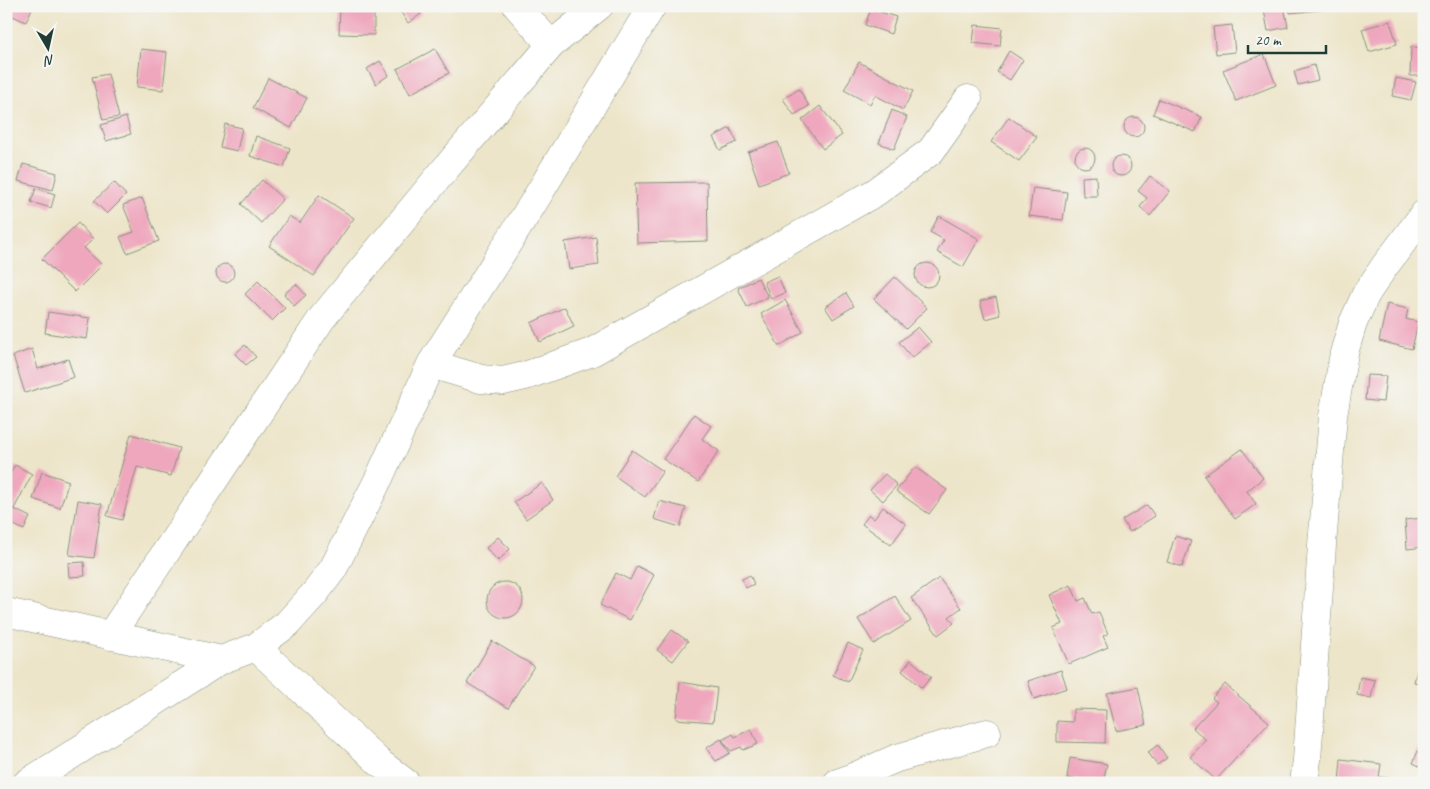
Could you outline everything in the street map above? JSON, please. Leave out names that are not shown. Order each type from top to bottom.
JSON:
[{"type":"street","points":[[517,6],[551,45]]},
{"type":"street","points":[[110,636],[322,318],[551,45],[599,6]]},
{"type":"street","points":[[27,783],[222,660],[256,647],[287,624],[315,593],[333,569],[379,478],[431,364],[532,205],[652,6]]},
{"type":"street","points":[[431,364],[481,379],[503,381],[525,376],[592,352],[876,192],[931,150],[968,99]]},
{"type":"street","points":[[1304,783],[1308,760],[1321,555],[1333,416],[1344,353],[1353,323],[1366,294],[1424,214]]},
{"type":"street","points":[[6,612],[222,660]]},
{"type":"street","points":[[256,647],[380,764],[406,783]]},
{"type":"street","points":[[837,783],[898,758],[987,733]]},
{"type":"building","points":[[6,6],[33,6],[26,22],[6,13]]},
{"type":"building","points":[[340,6],[374,6],[374,35],[339,34]]},
{"type":"building","points":[[401,6],[416,6],[421,14],[408,23],[398,8]]},
{"type":"building","points":[[1284,6],[1288,27],[1268,31],[1264,10]]},
{"type":"building","points":[[1289,6],[1340,6],[1340,8],[1290,13]]},
{"type":"building","points":[[871,9],[896,17],[891,34],[865,25]]},
{"type":"building","points":[[1390,21],[1397,44],[1369,52],[1362,29]]},
{"type":"building","points":[[975,25],[1002,28],[1000,46],[973,43]]},
{"type":"building","points":[[1232,25],[1235,52],[1216,54],[1213,27]]},
{"type":"building","points":[[1411,47],[1424,48],[1424,76],[1410,76]]},
{"type":"building","points":[[141,49],[167,52],[163,90],[137,87]]},
{"type":"building","points":[[435,49],[449,73],[410,94],[397,69]]},
{"type":"building","points":[[1009,51],[1023,60],[1010,80],[997,72]]},
{"type":"building","points":[[1264,54],[1276,85],[1236,101],[1223,70]]},
{"type":"building","points":[[380,61],[389,75],[376,84],[367,69]]},
{"type":"building","points":[[859,62],[913,91],[903,110],[875,95],[870,104],[844,90]]},
{"type":"building","points":[[1314,65],[1318,80],[1298,85],[1294,71]]},
{"type":"building","points":[[108,74],[119,117],[103,120],[92,77]]},
{"type":"building","points":[[268,78],[307,98],[291,128],[253,108]]},
{"type":"building","points":[[1396,78],[1416,82],[1411,100],[1392,96]]},
{"type":"building","points":[[799,89],[809,106],[794,115],[783,99]]},
{"type":"building","points":[[1159,99],[1202,117],[1195,132],[1153,114]]},
{"type":"building","points":[[820,106],[842,135],[823,149],[802,120]]},
{"type":"building","points":[[892,110],[907,117],[894,149],[879,143]]},
{"type":"building","points":[[126,117],[131,134],[106,141],[101,125]]},
{"type":"building","points":[[1009,117],[1037,137],[1019,161],[991,142]]},
{"type":"building","points":[[1134,117],[1141,120],[1144,127],[1141,134],[1134,137],[1127,134],[1124,127],[1127,120]]},
{"type":"building","points":[[225,124],[242,128],[237,151],[220,147]]},
{"type":"building","points":[[730,128],[737,142],[720,150],[713,137]]},
{"type":"building","points":[[256,136],[290,148],[284,167],[250,156]]},
{"type":"building","points":[[778,142],[789,173],[759,184],[748,152]]},
{"type":"building","points":[[1085,148],[1092,151],[1095,158],[1092,165],[1085,168],[1078,165],[1075,158],[1078,151]]},
{"type":"building","points":[[1121,156],[1128,159],[1131,166],[1128,173],[1121,176],[1114,173],[1111,166],[1114,159]]},
{"type":"building","points":[[23,164],[57,173],[53,190],[18,181]]},
{"type":"building","points":[[1096,176],[1097,196],[1083,196],[1082,177]]},
{"type":"building","points":[[1150,176],[1170,191],[1150,216],[1140,207],[1147,198],[1138,191]]},
{"type":"building","points":[[262,180],[283,199],[261,223],[241,204]]},
{"type":"building","points":[[114,182],[126,195],[107,214],[94,201]]},
{"type":"building","points":[[707,182],[708,241],[637,243],[635,183]]},
{"type":"building","points":[[36,188],[55,194],[51,208],[31,202]]},
{"type":"building","points":[[1033,188],[1067,192],[1063,220],[1029,216]]},
{"type":"building","points":[[319,195],[354,218],[314,276],[269,246],[289,216],[300,223]]},
{"type":"building","points":[[142,198],[159,241],[127,253],[120,237],[134,232],[123,205]]},
{"type":"building","points":[[939,216],[979,239],[963,267],[937,252],[944,240],[930,232]]},
{"type":"building","points":[[78,223],[93,239],[84,248],[102,265],[75,292],[42,259]]},
{"type":"building","points":[[596,237],[599,265],[569,269],[565,242]]},
{"type":"building","points":[[927,263],[932,264],[938,270],[938,280],[932,286],[927,287],[922,286],[916,280],[915,275],[916,270],[922,264]]},
{"type":"building","points":[[225,264],[231,267],[234,273],[231,279],[225,282],[219,279],[216,273],[219,267]]},
{"type":"building","points":[[778,276],[785,293],[771,299],[764,282]]},
{"type":"building","points":[[895,277],[927,308],[906,329],[874,299]]},
{"type":"building","points":[[758,278],[768,297],[747,307],[738,288]]},
{"type":"building","points":[[258,281],[285,308],[272,321],[245,294]]},
{"type":"building","points":[[296,284],[306,295],[294,306],[284,294]]},
{"type":"building","points":[[846,293],[854,306],[833,319],[825,307]]},
{"type":"building","points":[[996,297],[1000,315],[985,319],[980,301]]},
{"type":"building","points":[[785,300],[803,332],[779,346],[761,314]]},
{"type":"building","points":[[1387,304],[1408,309],[1406,319],[1418,322],[1412,349],[1379,341]]},
{"type":"building","points":[[565,307],[574,326],[540,342],[531,323]]},
{"type":"building","points":[[48,312],[90,318],[87,339],[45,333]]},
{"type":"building","points":[[918,327],[931,342],[912,358],[899,342]]},
{"type":"building","points":[[245,345],[256,357],[246,365],[235,354]]},
{"type":"building","points":[[32,349],[38,369],[68,359],[74,377],[25,393],[13,356]]},
{"type":"building","points":[[1367,375],[1386,376],[1383,402],[1365,400]]},
{"type":"building","points":[[694,414],[711,426],[702,439],[719,451],[698,482],[663,459]]},
{"type":"building","points":[[131,434],[179,448],[171,476],[137,467],[122,520],[107,516]]},
{"type":"building","points":[[1242,449],[1263,478],[1247,491],[1256,504],[1235,519],[1204,476]]},
{"type":"building","points":[[632,450],[663,471],[645,497],[615,476]]},
{"type":"building","points":[[15,465],[32,474],[14,509],[30,517],[24,530],[6,521],[6,481]]},
{"type":"building","points":[[915,467],[947,490],[929,514],[896,491]]},
{"type":"building","points":[[42,472],[69,481],[60,508],[33,499]]},
{"type":"building","points":[[885,474],[897,485],[883,501],[870,490]]},
{"type":"building","points":[[542,483],[553,500],[526,519],[514,502]]},
{"type":"building","points":[[78,500],[102,504],[94,558],[69,555]]},
{"type":"building","points":[[659,501],[686,508],[680,527],[654,519]]},
{"type":"building","points":[[1147,505],[1155,516],[1130,532],[1122,520]]},
{"type":"building","points":[[883,507],[906,524],[891,545],[862,524],[869,515],[874,519]]},
{"type":"building","points":[[1422,518],[1424,547],[1407,549],[1405,520]]},
{"type":"building","points":[[1175,536],[1191,541],[1182,567],[1167,562]]},
{"type":"building","points":[[498,537],[510,549],[498,561],[486,548]]},
{"type":"building","points":[[84,562],[85,576],[69,577],[68,563]]},
{"type":"building","points":[[637,566],[654,575],[630,620],[600,605],[616,573],[630,580]]},
{"type":"building","points":[[750,575],[754,584],[746,588],[742,579]]},
{"type":"building","points":[[939,578],[961,608],[949,617],[954,623],[938,635],[911,598]]},
{"type":"building","points":[[505,582],[512,583],[518,587],[522,593],[522,607],[518,613],[512,617],[505,618],[498,617],[492,613],[488,607],[487,600],[488,593],[492,587],[498,583]]},
{"type":"building","points":[[1071,585],[1078,601],[1085,598],[1092,614],[1099,612],[1108,634],[1103,636],[1108,647],[1069,664],[1053,628],[1062,624],[1049,595]]},
{"type":"building","points":[[895,596],[911,621],[874,644],[858,619]]},
{"type":"building","points":[[672,630],[688,641],[673,661],[657,650]]},
{"type":"building","points":[[492,641],[534,666],[508,708],[467,683]]},
{"type":"building","points":[[848,643],[863,650],[848,682],[833,675]]},
{"type":"building","points":[[911,660],[931,677],[922,688],[902,671]]},
{"type":"building","points":[[1418,666],[1424,668],[1424,684],[1414,682]]},
{"type":"building","points":[[1061,670],[1067,688],[1034,699],[1028,681]]},
{"type":"building","points":[[1360,677],[1375,680],[1371,698],[1357,695]]},
{"type":"building","points":[[680,682],[717,688],[713,722],[676,719]]},
{"type":"building","points":[[1225,684],[1269,722],[1216,780],[1190,757],[1206,740],[1193,728],[1217,702],[1212,698]]},
{"type":"building","points":[[1138,687],[1146,725],[1116,731],[1107,693]]},
{"type":"building","points":[[1073,709],[1106,710],[1105,743],[1057,742],[1057,721],[1073,722]]},
{"type":"building","points":[[751,729],[758,744],[743,750],[741,747],[731,751],[722,740],[733,734],[735,737]]},
{"type":"building","points":[[1424,736],[1424,768],[1413,763]]},
{"type":"building","points":[[721,739],[730,753],[716,761],[706,748]]},
{"type":"building","points":[[1158,745],[1167,758],[1157,765],[1148,752]]},
{"type":"building","points":[[1070,758],[1107,764],[1103,783],[1082,783],[1082,780],[1067,778]]},
{"type":"building","points":[[1341,759],[1381,764],[1379,777],[1391,778],[1390,783],[1339,783]]}]
